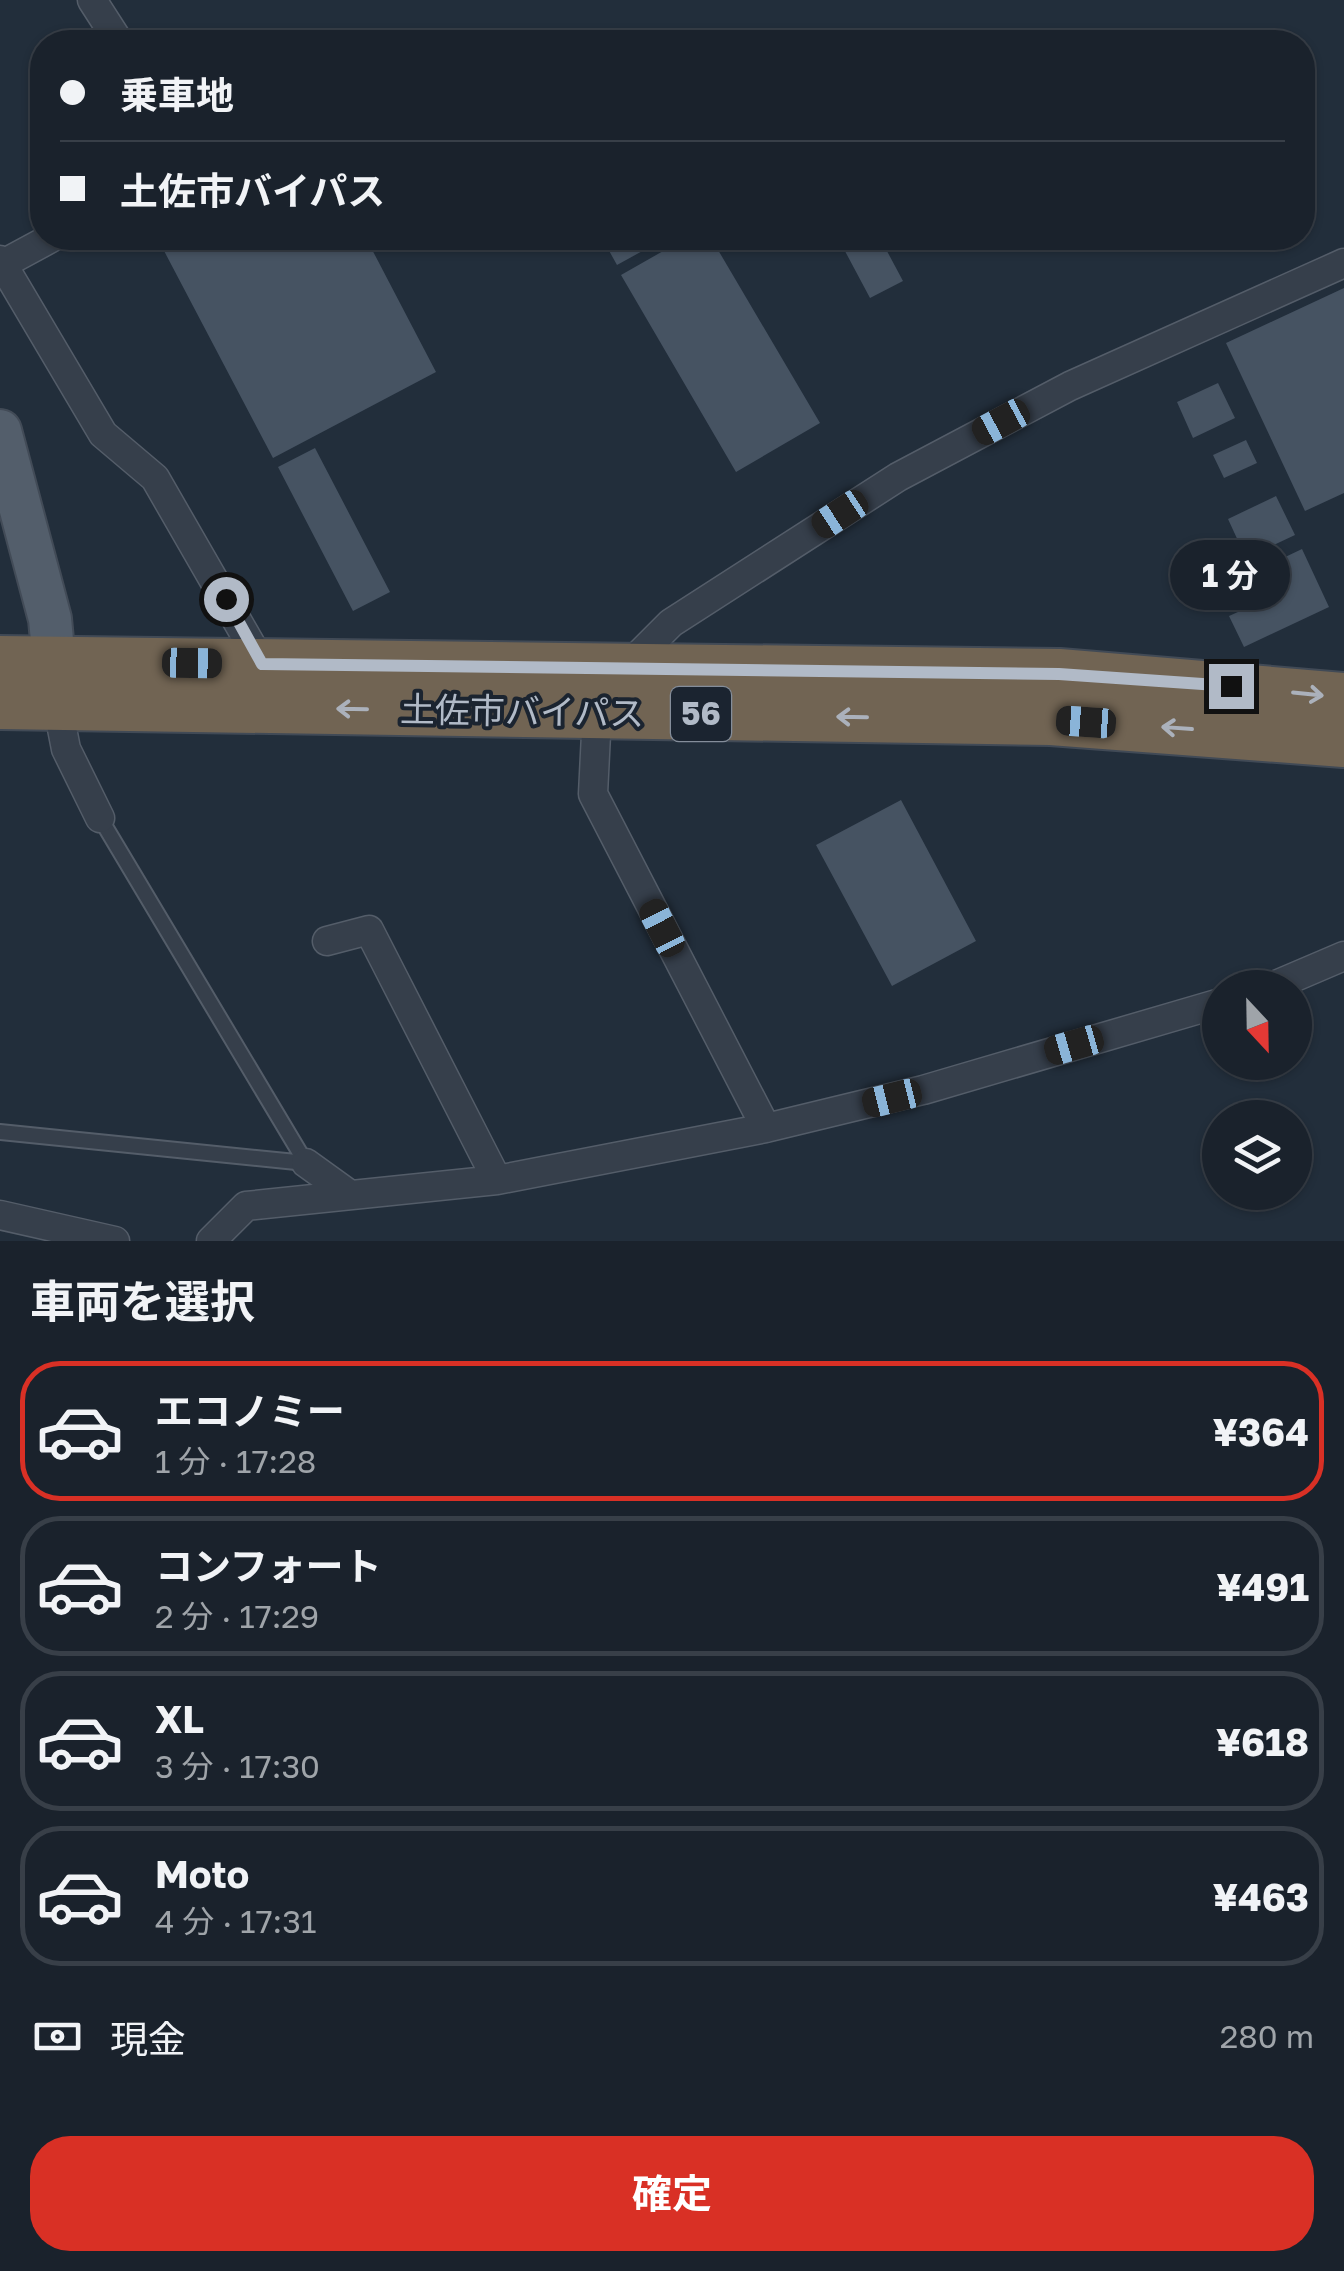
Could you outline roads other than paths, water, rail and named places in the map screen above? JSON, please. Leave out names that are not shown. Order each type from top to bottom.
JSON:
[{"type":"highway","name":"土佐市バイパス","points":[[0,661],[57,682],[597,714],[1051,720],[1344,742]]},
{"type":"highway","name":"土佐市バイパス","points":[[0,704],[57,682],[262,664],[1059,674],[1344,698]]},
{"type":"main road","points":[[0,431],[50,619],[57,682]]},
{"type":"street","points":[[92,0],[111,30]]},
{"type":"street","points":[[30,248],[2,261],[104,434],[156,478],[262,664]]},
{"type":"street","points":[[766,1128],[593,794],[597,714],[624,670],[672,622],[898,477],[1070,386],[1344,264]]},
{"type":"street","points":[[57,682],[66,749],[100,818]]},
{"type":"street","points":[[327,941],[369,930],[496,1180]]},
{"type":"street","points":[[1311,970],[1344,956]]},
{"type":"street","points":[[211,1241],[246,1206],[496,1180],[766,1128],[924,1090],[1202,1008]]},
{"type":"street","points":[[306,1163],[349,1194]]},
{"type":"street","points":[[0,1215],[113,1240]]},
{"type":"lane","points":[[100,818],[306,1163]]},
{"type":"lane","points":[[0,1132],[306,1163]]}]
